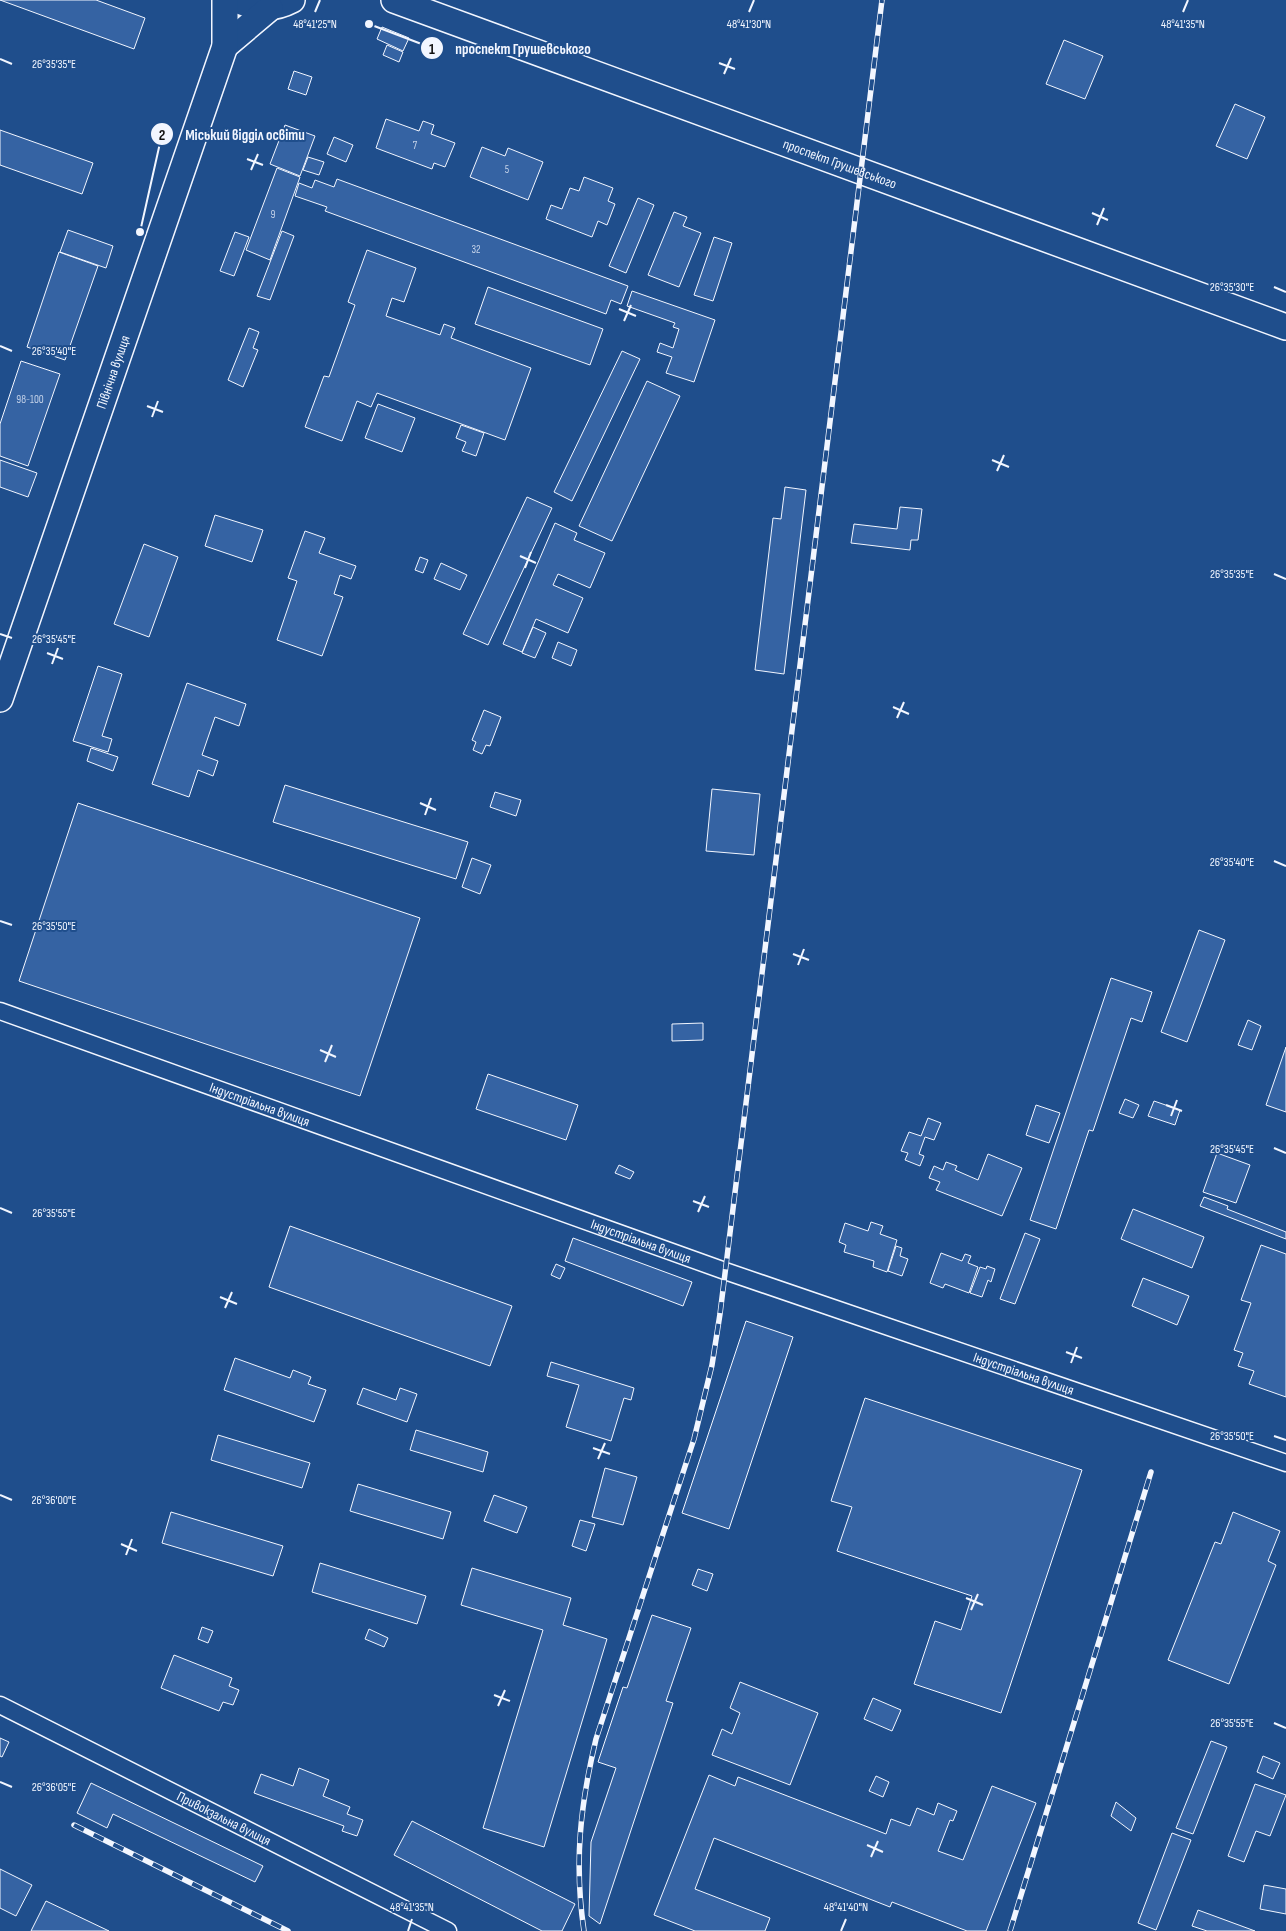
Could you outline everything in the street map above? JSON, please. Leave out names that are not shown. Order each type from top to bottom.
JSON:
[{"type":"main road","name":"Північна вулиця","points":[[0,699],[225,46],[225,0]]},
{"type":"main road","points":[[237,0],[253,7],[281,4]]},
{"type":"main road","name":"проспект Грушевського","points":[[394,0],[1286,327]]},
{"type":"main road","points":[[225,46],[281,4]]},
{"type":"street","name":"Індустріальна вулиця","points":[[0,1011],[734,1274],[1286,1463]]},
{"type":"street","name":"Привокзальна вулиця","points":[[0,1706],[448,1931]]},
{"type":"building","points":[[0,0],[96,0],[145,18],[134,49]]},
{"type":"building","points":[[382,27],[409,38],[403,51],[377,39]]},
{"type":"building","points":[[1064,40],[1103,56],[1085,99],[1046,84]]},
{"type":"building","points":[[387,45],[403,52],[399,62],[383,55]]},
{"type":"building","points":[[294,71],[312,77],[306,95],[288,89]]},
{"type":"building","points":[[1235,104],[1265,117],[1247,159],[1216,146]]},
{"type":"building","points":[[386,119],[419,131],[423,121],[434,125],[431,134],[455,143],[445,167],[434,163],[432,169],[376,148]]},
{"type":"building","points":[[285,125],[315,136],[300,176],[270,164]]},
{"type":"building","points":[[0,130],[93,163],[82,194],[0,165]]},
{"type":"building","points":[[334,137],[353,145],[346,162],[327,154]]},
{"type":"building","points":[[482,147],[505,156],[508,148],[543,162],[528,200],[470,177]]},
{"type":"building","points":[[308,157],[324,162],[319,175],[303,170]]},
{"type":"building","points":[[277,168],[300,177],[270,260],[246,250]]},
{"type":"building","points":[[584,177],[613,188],[608,201],[615,204],[607,225],[598,221],[592,237],[546,219],[551,205],[562,209],[570,188],[579,191]]},
{"type":"building","points":[[337,179],[628,286],[621,304],[611,300],[606,314],[325,211],[327,207],[295,196],[299,183],[312,188],[315,180],[334,187]]},
{"type":"building","points":[[638,198],[654,205],[626,273],[609,266]]},
{"type":"building","points":[[674,212],[687,217],[683,226],[701,233],[679,287],[648,275]]},
{"type":"building","points":[[68,230],[113,246],[106,268],[60,252]]},
{"type":"building","points":[[282,231],[294,236],[270,300],[257,296]]},
{"type":"building","points":[[235,232],[249,237],[234,276],[220,271]]},
{"type":"building","points":[[714,237],[732,243],[713,301],[694,295]]},
{"type":"building","points":[[367,250],[416,268],[404,302],[392,298],[386,316],[440,335],[444,324],[455,328],[451,338],[531,368],[505,440],[377,393],[371,407],[357,401],[342,441],[305,427],[324,376],[329,377],[355,305],[348,302]]},
{"type":"building","points":[[59,252],[98,266],[65,360],[27,347]]},
{"type":"building","points":[[488,287],[603,329],[590,365],[475,324]]},
{"type":"building","points":[[632,291],[715,320],[694,382],[666,373],[672,357],[657,352],[660,343],[673,348],[679,329],[673,327],[675,323],[627,306]]},
{"type":"building","points":[[249,328],[259,332],[253,348],[258,350],[243,387],[228,380]]},
{"type":"building","points":[[622,351],[640,359],[572,501],[554,492]]},
{"type":"building","points":[[21,361],[60,374],[28,466],[0,456],[0,424]]},
{"type":"building","points":[[647,381],[680,396],[612,541],[579,526]]},
{"type":"building","points":[[378,404],[415,418],[402,452],[365,438]]},
{"type":"building","points":[[461,425],[484,433],[476,456],[462,451],[466,442],[456,438]]},
{"type":"building","points":[[0,460],[37,473],[28,497],[0,487]]},
{"type":"building","points":[[785,487],[806,490],[784,674],[755,670],[773,518],[781,519]]},
{"type":"building","points":[[527,497],[552,508],[488,645],[463,634]]},
{"type":"building","points":[[900,507],[922,509],[918,540],[911,540],[910,550],[851,543],[854,524],[897,529]]},
{"type":"building","points":[[215,515],[263,530],[252,562],[205,546]]},
{"type":"building","points":[[555,523],[577,533],[574,540],[605,553],[590,588],[558,574],[553,585],[583,598],[568,633],[536,619],[522,652],[503,644]]},
{"type":"building","points":[[305,531],[325,538],[319,553],[356,566],[351,579],[340,575],[334,594],[343,597],[322,656],[277,640],[297,581],[288,578]]},
{"type":"building","points":[[144,544],[178,557],[149,637],[114,624]]},
{"type":"building","points":[[420,557],[428,560],[423,573],[415,570]]},
{"type":"building","points":[[441,563],[467,575],[460,590],[434,579]]},
{"type":"building","points":[[533,627],[546,633],[535,658],[522,653]]},
{"type":"building","points":[[558,642],[577,650],[571,666],[552,658]]},
{"type":"building","points":[[98,666],[122,674],[102,736],[112,739],[108,752],[73,741]]},
{"type":"building","points":[[187,683],[246,704],[239,726],[215,717],[202,755],[218,761],[213,776],[198,770],[189,797],[152,784]]},
{"type":"building","points":[[484,710],[501,717],[490,746],[486,745],[482,754],[473,750],[476,742],[472,740]]},
{"type":"building","points":[[91,748],[118,757],[113,771],[87,761]]},
{"type":"building","points":[[285,785],[468,842],[456,879],[273,822]]},
{"type":"building","points":[[712,789],[760,794],[754,855],[706,851]]},
{"type":"building","points":[[495,792],[521,800],[516,816],[490,807]]},
{"type":"building","points":[[78,803],[420,918],[360,1096],[19,981]]},
{"type":"building","points":[[472,858],[491,865],[480,894],[462,887]]},
{"type":"building","points":[[1199,930],[1225,940],[1187,1042],[1161,1032]]},
{"type":"building","points":[[1111,978],[1152,992],[1142,1022],[1131,1018],[1093,1131],[1089,1130],[1056,1229],[1030,1220]]},
{"type":"building","points":[[1248,1020],[1261,1026],[1252,1050],[1238,1045]]},
{"type":"building","points":[[703,1023],[703,1040],[672,1041],[672,1024]]},
{"type":"building","points":[[1286,1047],[1286,1112],[1266,1105]]},
{"type":"building","points":[[488,1074],[578,1105],[566,1140],[476,1109]]},
{"type":"building","points":[[1125,1099],[1139,1105],[1133,1118],[1119,1113]]},
{"type":"building","points":[[1154,1101],[1180,1110],[1175,1125],[1148,1116]]},
{"type":"building","points":[[1036,1105],[1060,1113],[1049,1143],[1026,1135]]},
{"type":"building","points":[[928,1118],[941,1123],[934,1140],[925,1137],[919,1154],[924,1156],[920,1166],[905,1160],[908,1153],[901,1151],[909,1132],[921,1136]]},
{"type":"building","points":[[1217,1153],[1250,1165],[1236,1203],[1203,1192]]},
{"type":"building","points":[[988,1154],[1022,1168],[1002,1216],[936,1190],[940,1182],[929,1178],[934,1166],[943,1170],[946,1162],[957,1166],[955,1170],[978,1180]]},
{"type":"building","points":[[619,1165],[634,1172],[630,1179],[615,1173]]},
{"type":"building","points":[[1204,1197],[1228,1206],[1227,1209],[1286,1232],[1286,1239],[1200,1206]]},
{"type":"building","points":[[1133,1209],[1204,1237],[1192,1268],[1121,1239]]},
{"type":"building","points":[[871,1222],[883,1226],[880,1234],[897,1240],[887,1272],[873,1267],[874,1261],[844,1252],[846,1245],[839,1242],[845,1223],[868,1231]]},
{"type":"building","points":[[290,1226],[512,1306],[490,1366],[269,1287]]},
{"type":"building","points":[[1025,1233],[1040,1239],[1015,1304],[1000,1299]]},
{"type":"building","points":[[573,1238],[692,1282],[683,1306],[565,1261]]},
{"type":"building","points":[[1261,1245],[1286,1254],[1286,1397],[1249,1384],[1254,1371],[1238,1366],[1243,1353],[1234,1350],[1251,1303],[1241,1300]]},
{"type":"building","points":[[896,1246],[902,1248],[900,1256],[908,1259],[902,1276],[888,1271]]},
{"type":"building","points":[[941,1253],[962,1261],[965,1254],[971,1256],[968,1263],[978,1267],[969,1293],[945,1284],[943,1288],[930,1283]]},
{"type":"building","points":[[556,1264],[565,1268],[560,1279],[551,1275]]},
{"type":"building","points":[[987,1266],[995,1269],[991,1282],[988,1280],[982,1297],[970,1293],[980,1267],[986,1269]]},
{"type":"building","points":[[1143,1278],[1189,1296],[1177,1325],[1132,1306]]},
{"type":"building","points":[[746,1321],[793,1337],[729,1529],[682,1513]]},
{"type":"building","points":[[235,1358],[290,1378],[293,1370],[311,1377],[308,1384],[326,1390],[314,1422],[224,1390]]},
{"type":"building","points":[[551,1362],[634,1388],[631,1400],[624,1398],[611,1441],[566,1427],[579,1385],[547,1376]]},
{"type":"building","points":[[363,1388],[396,1400],[400,1388],[417,1394],[407,1422],[357,1404]]},
{"type":"building","points":[[865,1398],[1082,1470],[1001,1713],[914,1684],[935,1621],[961,1630],[972,1596],[837,1551],[852,1507],[831,1501]]},
{"type":"building","points":[[416,1430],[488,1452],[483,1472],[410,1450]]},
{"type":"building","points":[[218,1435],[310,1463],[302,1488],[211,1460]]},
{"type":"building","points":[[605,1468],[637,1477],[623,1525],[592,1517]]},
{"type":"building","points":[[358,1484],[451,1512],[443,1539],[350,1511]]},
{"type":"building","points":[[494,1495],[527,1507],[517,1533],[484,1521]]},
{"type":"building","points":[[171,1512],[283,1546],[273,1576],[162,1543]]},
{"type":"building","points":[[1233,1512],[1280,1531],[1268,1561],[1276,1565],[1229,1684],[1168,1660],[1215,1542],[1221,1544]]},
{"type":"building","points":[[580,1520],[595,1524],[586,1551],[572,1546]]},
{"type":"building","points":[[320,1563],[426,1596],[417,1624],[312,1592]]},
{"type":"building","points":[[472,1568],[571,1598],[563,1625],[607,1639],[544,1847],[483,1828],[543,1630],[461,1605]]},
{"type":"building","points":[[698,1569],[713,1574],[707,1591],[692,1585]]},
{"type":"building","points":[[652,1615],[691,1628],[666,1701],[673,1703],[600,1924],[589,1916],[591,1842],[616,1768],[598,1762],[623,1687],[627,1688]]},
{"type":"building","points":[[202,1627],[213,1631],[208,1643],[198,1639]]},
{"type":"building","points":[[369,1629],[388,1638],[384,1647],[365,1639]]},
{"type":"building","points":[[174,1655],[232,1678],[229,1686],[239,1690],[233,1705],[223,1702],[219,1711],[161,1688]]},
{"type":"building","points":[[740,1682],[818,1713],[790,1785],[712,1755],[722,1729],[732,1734],[740,1713],[730,1708]]},
{"type":"building","points":[[873,1698],[901,1710],[892,1731],[864,1719]]},
{"type":"building","points":[[0,1738],[9,1742],[2,1757],[0,1756]]},
{"type":"building","points":[[1211,1741],[1227,1747],[1193,1834],[1176,1828]]},
{"type":"building","points":[[1263,1756],[1280,1763],[1273,1779],[1257,1772]]},
{"type":"building","points":[[299,1768],[329,1780],[323,1796],[350,1807],[347,1814],[363,1820],[357,1836],[342,1831],[344,1826],[254,1793],[261,1774],[293,1786]]},
{"type":"building","points":[[709,1775],[735,1786],[738,1777],[886,1834],[891,1819],[910,1826],[917,1808],[934,1815],[938,1803],[957,1811],[953,1821],[950,1820],[938,1851],[963,1860],[992,1786],[1036,1803],[986,1931],[967,1931],[892,1902],[890,1907],[714,1838],[695,1889],[770,1918],[765,1931],[695,1931],[654,1915]]},
{"type":"building","points":[[876,1776],[889,1782],[883,1797],[869,1791]]},
{"type":"building","points":[[91,1783],[263,1866],[255,1882],[113,1814],[107,1828],[77,1813]]},
{"type":"building","points":[[1255,1784],[1286,1795],[1270,1836],[1256,1831],[1244,1862],[1228,1856]]},
{"type":"building","points":[[1116,1802],[1136,1818],[1131,1831],[1111,1816]]},
{"type":"building","points":[[412,1821],[575,1904],[562,1931],[542,1931],[394,1855]]},
{"type":"building","points":[[1172,1833],[1191,1840],[1156,1930],[1138,1923]]},
{"type":"building","points":[[0,1869],[32,1885],[16,1916],[0,1908]]},
{"type":"building","points":[[1264,1885],[1286,1889],[1286,1914],[1260,1909]]},
{"type":"building","points":[[46,1901],[109,1931],[31,1931]]},
{"type":"building","points":[[1198,1910],[1255,1931],[1207,1931],[1192,1926]]},
{"type":"railway","points":[[584,1931],[579,1882],[579,1858],[580,1835],[590,1764],[596,1739],[694,1439],[712,1365],[720,1314],[882,0]]},
{"type":"railway","points":[[1010,1931],[1151,1472]]},
{"type":"railway","points":[[74,1825],[288,1931]]},
{"type":"place","name":"проспект Грушевського","points":[[369,24]]},
{"type":"place","name":"Міський відділ освіти","points":[[140,232]]}]
